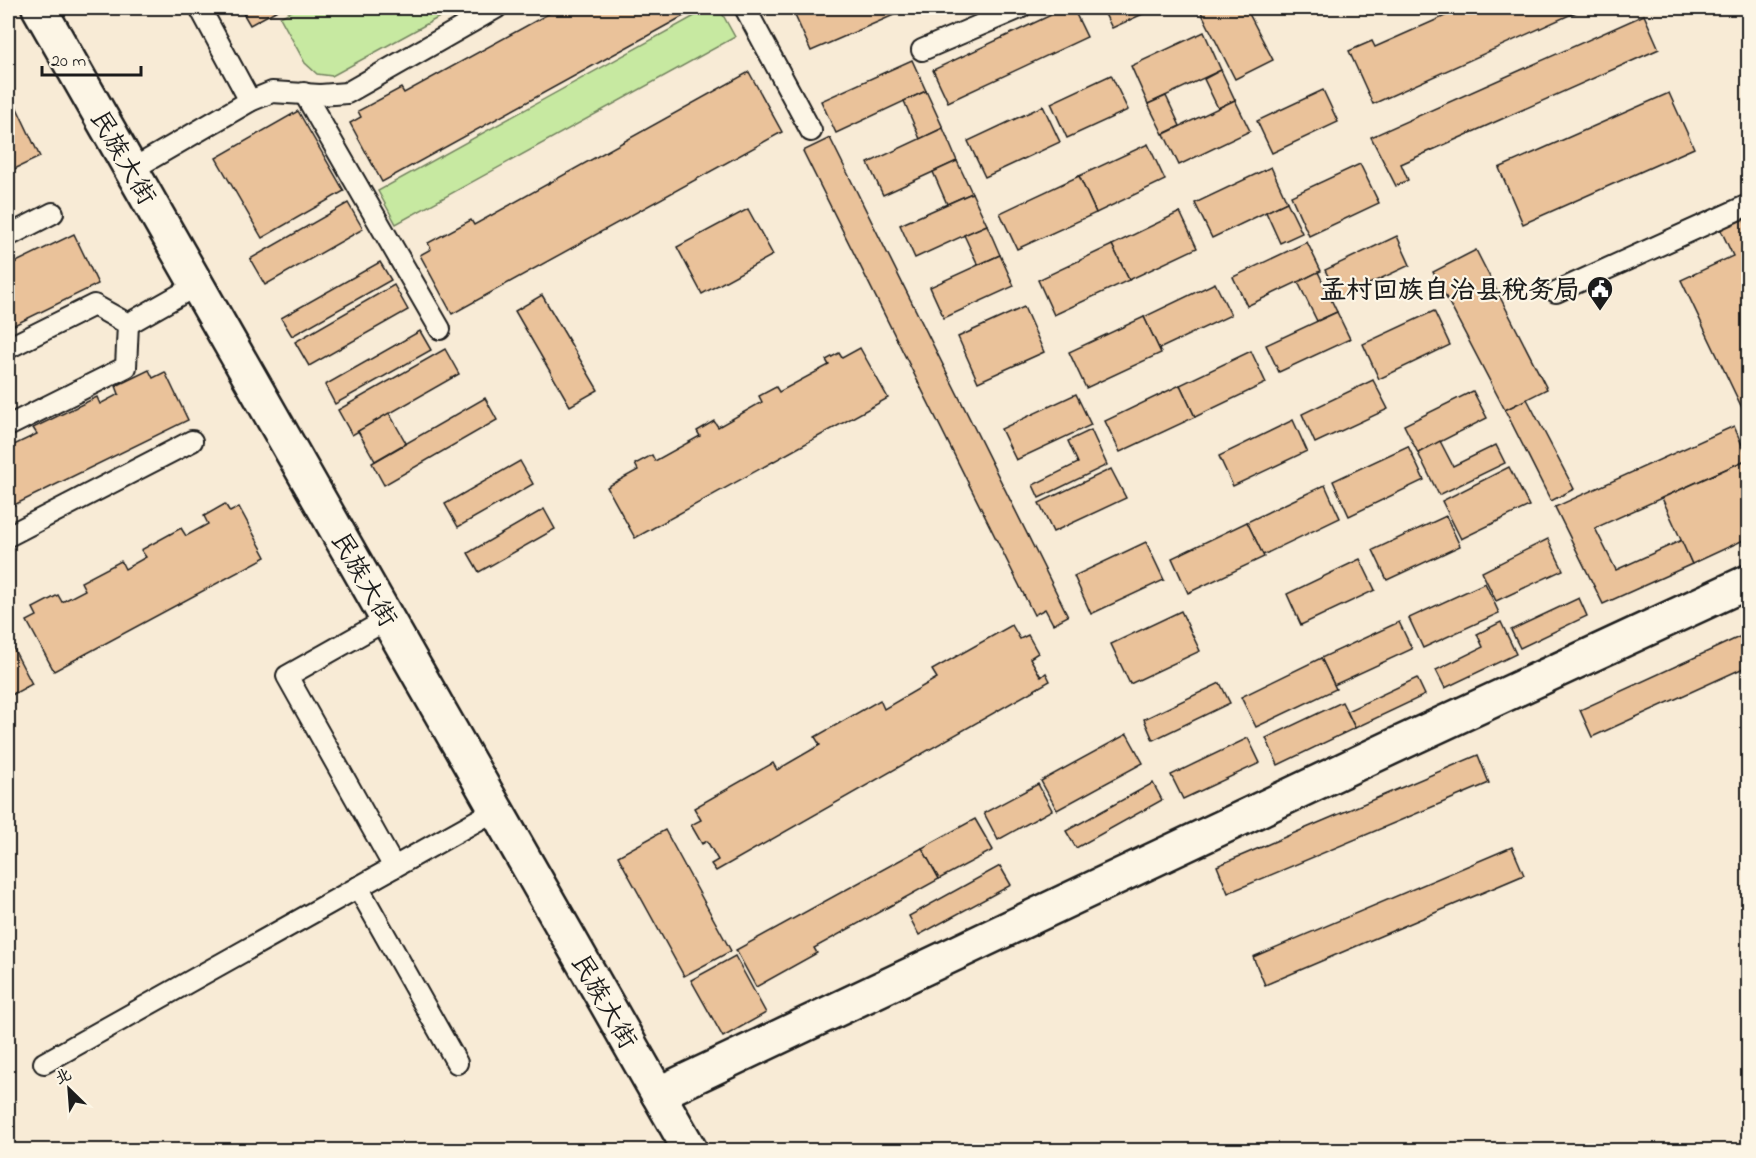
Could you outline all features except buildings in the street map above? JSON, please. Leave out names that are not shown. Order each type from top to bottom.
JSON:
[{"type":"main road","name":"民族大街","points":[[39,8],[690,1150]]},
{"type":"main road","points":[[658,1095],[1392,747],[1749,582]]},
{"type":"lane","points":[[200,8],[250,101]]},
{"type":"lane","points":[[131,170],[250,101],[272,92],[347,93],[496,8]]},
{"type":"lane","points":[[745,8],[811,131]]},
{"type":"lane","points":[[922,50],[1020,8]]},
{"type":"lane","points":[[304,93],[440,329]]},
{"type":"lane","points":[[1556,292],[1749,205]]},
{"type":"lane","points":[[8,236],[53,213]]},
{"type":"lane","points":[[128,324],[197,285]]},
{"type":"lane","points":[[8,348],[94,304],[128,324]]},
{"type":"lane","points":[[8,426],[126,367],[128,324]]},
{"type":"lane","points":[[8,536],[192,441]]},
{"type":"lane","points":[[388,620],[287,676],[394,867]]},
{"type":"lane","points":[[44,1063],[496,810]]},
{"type":"lane","points":[[358,887],[457,1063]]},
{"type":"green space","points":[[298,8],[456,8],[332,76],[317,74],[305,63],[280,17]]},
{"type":"green space","points":[[709,8],[719,8],[735,37],[396,224],[378,191]]},
{"type":"place","name":"孟村回族自治县税务局","points":[[1600,312]]}]
